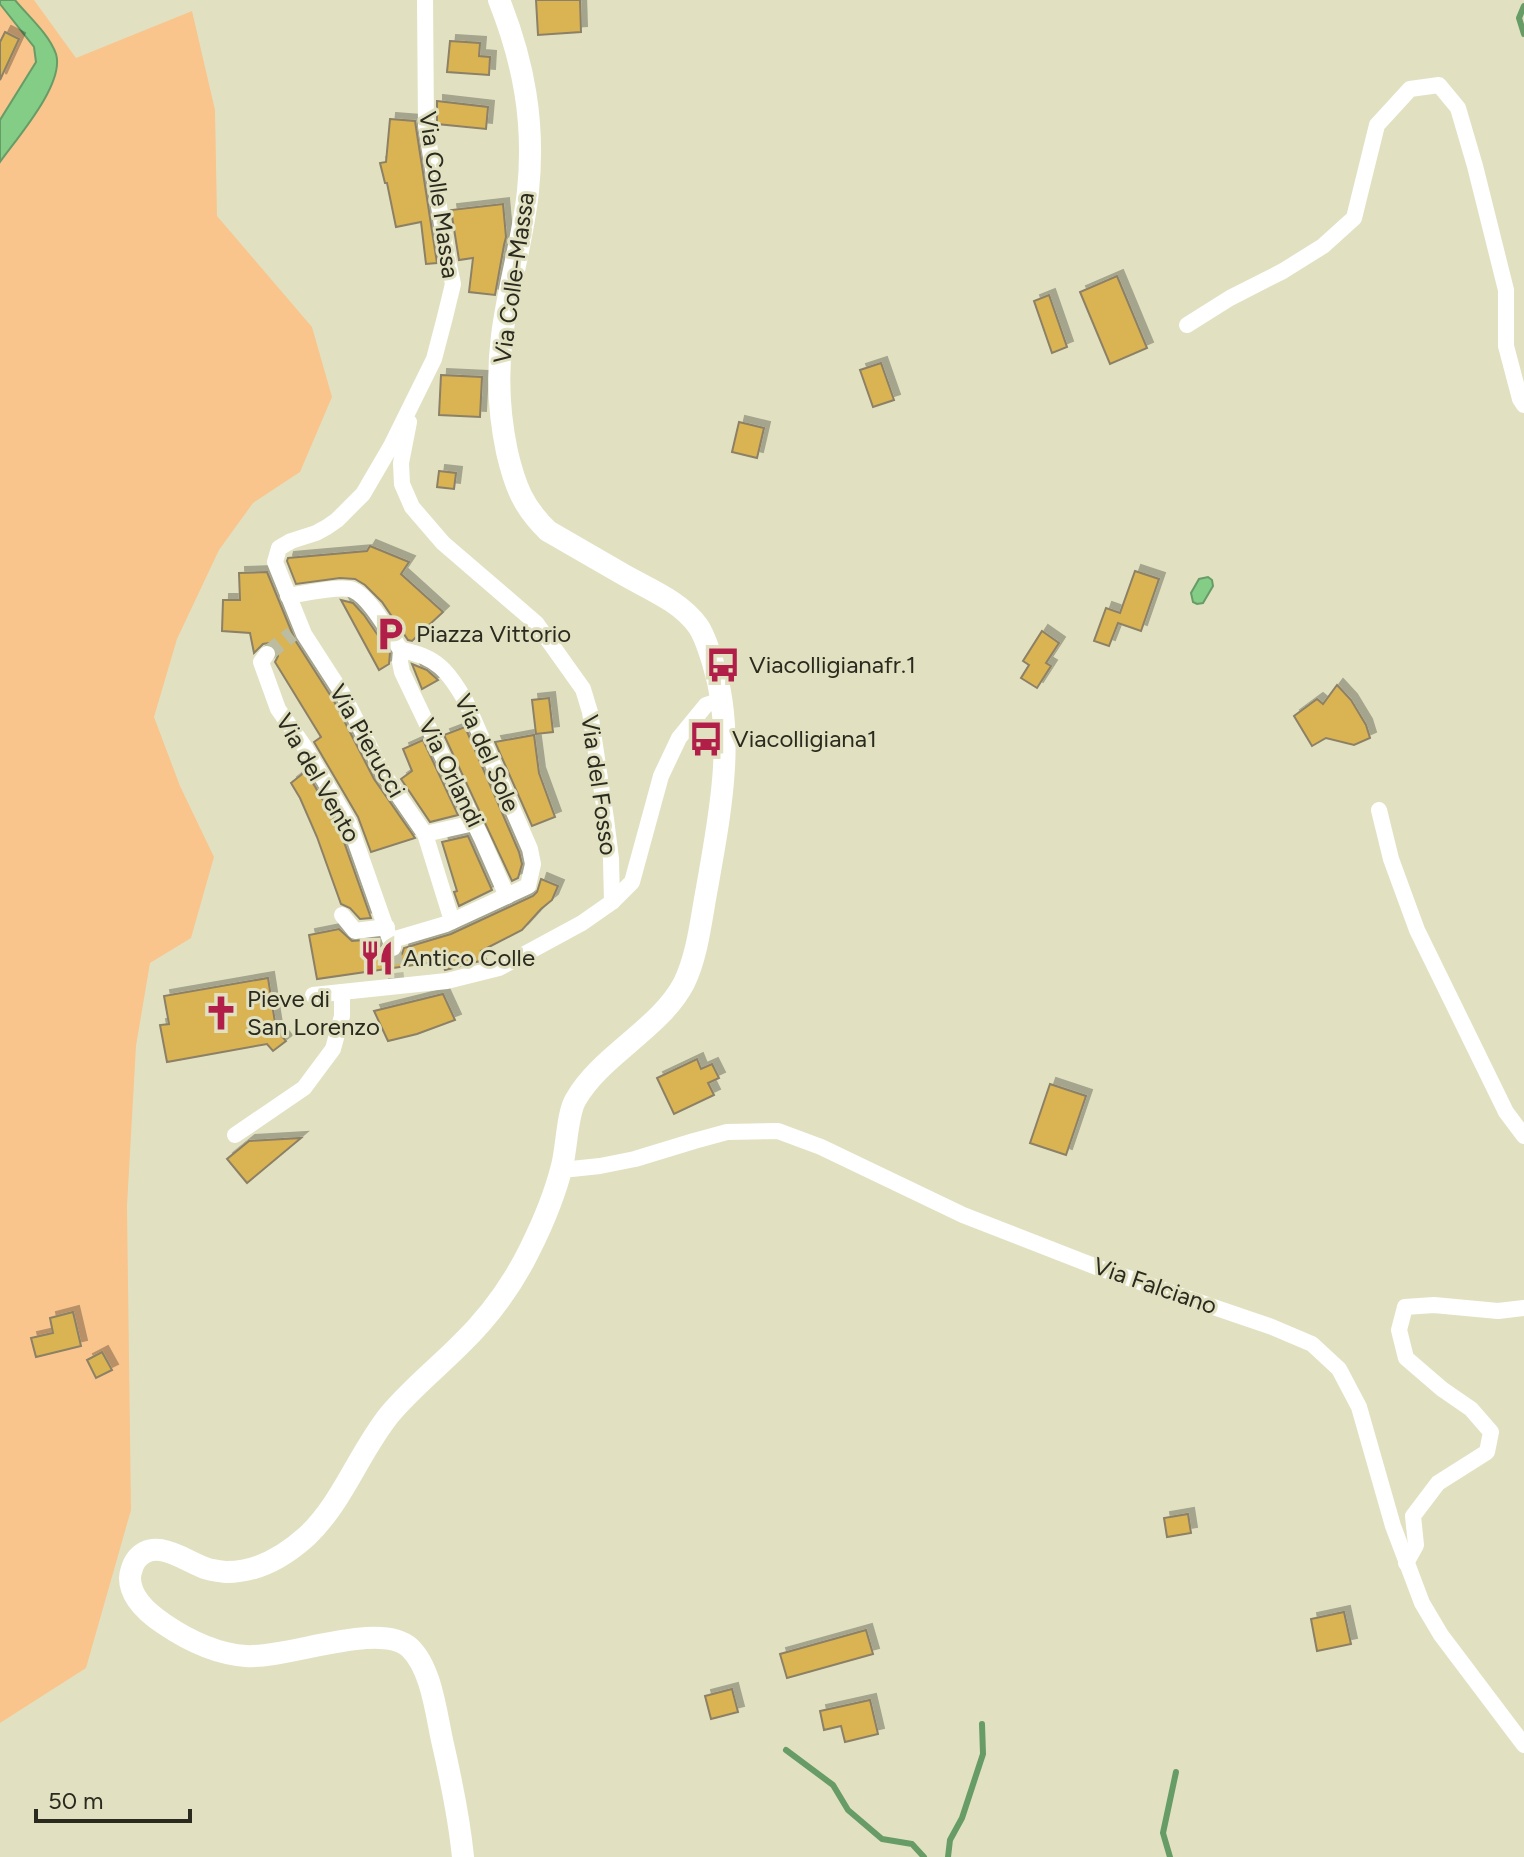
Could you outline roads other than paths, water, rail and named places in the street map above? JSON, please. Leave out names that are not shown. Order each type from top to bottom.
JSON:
[{"type":"street","name":"Via Colle Massa","points":[[275,562],[279,548],[327,527],[363,494],[375,477],[434,359],[453,284],[426,126],[425,0]]},
{"type":"street","name":"Via Colle-Massa","points":[[463,1857],[452,1786],[429,1684],[422,1665],[409,1647],[399,1641],[366,1637],[258,1656],[242,1656],[205,1647],[158,1620],[141,1604],[130,1582],[130,1574],[137,1558],[147,1551],[161,1550],[209,1570],[227,1572],[252,1569],[279,1557],[308,1535],[334,1504],[390,1415],[463,1342],[515,1277],[531,1248],[562,1170],[571,1110],[577,1097],[594,1076],[670,1003],[682,986],[693,960],[711,863],[726,753],[721,700],[707,644],[701,629],[687,613],[668,599],[548,531],[529,511],[517,489],[506,443],[499,382],[502,338],[528,190],[530,119],[512,34],[499,0]]},
{"type":"street","points":[[1187,325],[1323,246],[1354,218],[1377,125],[1410,89],[1439,85],[1458,108],[1475,166],[1506,290],[1506,346],[1524,405]]},
{"type":"street","name":"Via del Fosso","points":[[412,406],[401,463],[402,484],[412,507],[443,543],[536,623],[583,689],[590,712],[606,819],[612,902]]},
{"type":"street","name":"Via Pierucci","points":[[275,562],[297,632],[344,696],[383,773],[425,834],[452,921]]},
{"type":"street","points":[[288,596],[328,589],[351,589],[368,602],[401,650]]},
{"type":"street","name":"Via Orlandi","points":[[401,650],[402,672],[507,896]]},
{"type":"street","name":"Via del Sole","points":[[401,650],[436,662],[449,674],[466,702],[530,849],[533,864],[528,886],[507,896]]},
{"type":"street","name":"Via del Vento","points":[[267,654],[261,662],[278,709],[304,746],[349,823],[390,939]]},
{"type":"street","points":[[313,995],[447,981],[499,968],[582,923],[612,902],[632,882],[661,776],[679,738],[706,705],[721,700]]},
{"type":"street","points":[[1379,810],[1391,859],[1417,930],[1506,1112],[1524,1136]]},
{"type":"street","points":[[425,834],[474,823]]},
{"type":"street","points":[[342,915],[355,931],[390,939],[452,921],[507,896]]},
{"type":"street","points":[[235,1135],[304,1088],[333,1049],[342,1016],[342,992]]},
{"type":"street","name":"Via Falciano","points":[[562,1170],[635,1159],[727,1132],[778,1131],[821,1147],[963,1215],[1099,1268],[1259,1322],[1312,1344],[1339,1369],[1359,1407],[1393,1526],[1422,1603],[1441,1635],[1524,1745]]},
{"type":"street","points":[[1406,1563],[1416,1545],[1413,1516],[1438,1483],[1487,1452],[1491,1432],[1471,1409],[1406,1358],[1399,1330],[1405,1307],[1434,1305],[1498,1311],[1524,1308]]},
{"type":"waterway","points":[[1524,6],[1519,18],[1524,34]]},
{"type":"waterway","points":[[948,1857],[950,1840],[962,1818],[983,1754],[982,1724]]},
{"type":"waterway","points":[[786,1750],[833,1785],[848,1810],[882,1839],[912,1844],[924,1857]]},
{"type":"waterway","points":[[1170,1857],[1163,1833],[1176,1772]]},
{"type":"tunnel","points":[[267,654],[292,634]]},
{"type":"tunnel","points":[[393,949],[397,987]]},
{"type":"place","name":"Piazza Vittorio","points":[[390,634]]},
{"type":"place","name":"Viacolligianafr.1","points":[[723,665]]},
{"type":"place","name":"Viacolligiana1","points":[[706,739]]},
{"type":"place","name":"Antico Colle","points":[[377,958]]},
{"type":"place","name":"Pieve di San Lorenzo","points":[[221,1013]]}]
